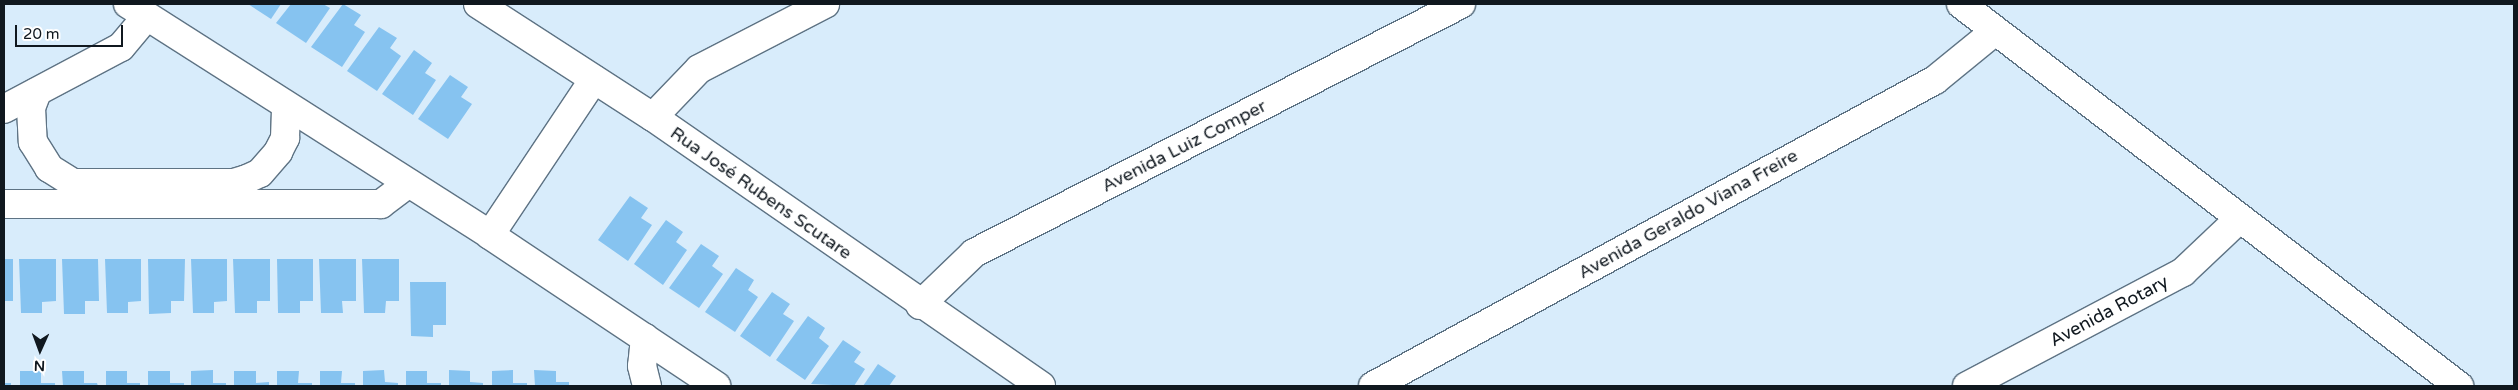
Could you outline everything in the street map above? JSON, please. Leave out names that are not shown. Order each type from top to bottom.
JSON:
[{"type":"street","name":"Rua José Rubens Scutare","points":[[478,4],[652,117],[920,305],[1041,386]]},
{"type":"street","points":[[652,117],[699,69],[825,4]]},
{"type":"street","name":"Avenida Luiz Comper","points":[[920,305],[974,253],[1461,4]]},
{"type":"street","points":[[1961,4],[2458,386]]},
{"type":"street","points":[[4,109],[121,47],[137,10],[286,108],[490,235],[716,386]]},
{"type":"street","name":"Avenida Geraldo Viana Freire","points":[[1373,386],[1935,80],[1995,31]]},
{"type":"street","points":[[490,235],[594,79]]},
{"type":"street","points":[[37,92],[31,108],[33,142],[49,168],[73,183],[234,183],[247,179],[260,173],[278,152],[286,130],[286,108]]},
{"type":"street","points":[[4,204],[381,204],[408,184]]},
{"type":"street","name":"Avenida Rotary","points":[[1967,386],[2183,272],[2238,218]]},
{"type":"street","points":[[645,338],[642,366],[647,386]]},
{"type":"building","points":[[248,4],[281,4],[271,19]]},
{"type":"building","points":[[291,4],[323,4],[330,8],[306,43],[276,23]]},
{"type":"building","points":[[343,4],[361,15],[354,25],[365,32],[342,67],[311,47]]},
{"type":"building","points":[[379,27],[397,38],[390,48],[401,56],[377,91],[347,71]]},
{"type":"building","points":[[414,50],[432,63],[425,73],[436,80],[413,115],[382,94]]},
{"type":"building","points":[[450,75],[468,87],[461,97],[472,104],[448,139],[418,119]]},
{"type":"building","points":[[630,196],[648,208],[641,218],[652,225],[628,261],[598,240]]},
{"type":"building","points":[[666,220],[683,232],[676,242],[687,250],[663,285],[634,264]]},
{"type":"building","points":[[701,244],[719,256],[712,266],[723,274],[699,308],[669,288]]},
{"type":"building","points":[[4,259],[13,259],[13,301],[4,301]]},
{"type":"building","points":[[19,259],[56,259],[56,301],[42,302],[42,313],[21,313]]},
{"type":"building","points":[[62,259],[98,259],[99,301],[85,301],[85,314],[64,314]]},
{"type":"building","points":[[105,259],[141,259],[141,301],[128,302],[128,313],[107,313]]},
{"type":"building","points":[[148,259],[185,259],[184,301],[171,301],[171,313],[149,314]]},
{"type":"building","points":[[191,259],[227,259],[227,301],[214,302],[214,313],[193,313]]},
{"type":"building","points":[[233,259],[270,259],[270,301],[257,301],[257,313],[235,313]]},
{"type":"building","points":[[277,259],[313,259],[313,301],[300,301],[300,313],[278,313]]},
{"type":"building","points":[[319,259],[356,259],[356,301],[342,301],[343,313],[321,313]]},
{"type":"building","points":[[362,259],[399,259],[399,301],[386,301],[385,313],[364,313]]},
{"type":"building","points":[[736,268],[754,280],[748,290],[758,297],[735,332],[705,312]]},
{"type":"building","points":[[410,282],[446,282],[446,325],[433,325],[433,337],[411,336]]},
{"type":"building","points":[[772,292],[790,304],[783,314],[794,321],[770,357],[740,336]]},
{"type":"building","points":[[808,316],[825,328],[819,338],[829,346],[805,380],[776,360]]},
{"type":"building","points":[[843,340],[861,352],[854,362],[865,369],[854,386],[811,384]]},
{"type":"building","points":[[878,364],[896,376],[889,386],[863,386]]},
{"type":"building","points":[[213,370],[213,383],[226,383],[226,386],[191,386],[191,371]]},
{"type":"building","points":[[384,370],[385,382],[398,383],[398,386],[363,386],[363,371]]},
{"type":"building","points":[[449,370],[470,371],[470,382],[483,383],[483,386],[449,386]]},
{"type":"building","points":[[513,370],[513,383],[527,383],[527,386],[492,386],[492,371]]},
{"type":"building","points":[[534,370],[556,371],[556,382],[569,382],[569,386],[535,386]]},
{"type":"building","points":[[20,371],[41,371],[41,383],[55,383],[55,386],[20,386]]},
{"type":"building","points":[[62,371],[84,371],[84,383],[97,383],[98,386],[63,386]]},
{"type":"building","points":[[106,371],[127,371],[127,383],[140,383],[140,386],[106,386]]},
{"type":"building","points":[[148,371],[170,371],[170,383],[184,383],[184,386],[148,386]]},
{"type":"building","points":[[234,371],[256,371],[256,383],[269,382],[269,386],[234,386]]},
{"type":"building","points":[[277,371],[299,371],[298,383],[312,383],[312,386],[277,386]]},
{"type":"building","points":[[320,371],[342,371],[341,383],[355,383],[355,386],[320,386]]},
{"type":"building","points":[[406,371],[427,371],[427,383],[441,383],[441,386],[406,386]]},
{"type":"building","points":[[4,383],[11,383],[11,386],[4,386]]}]
